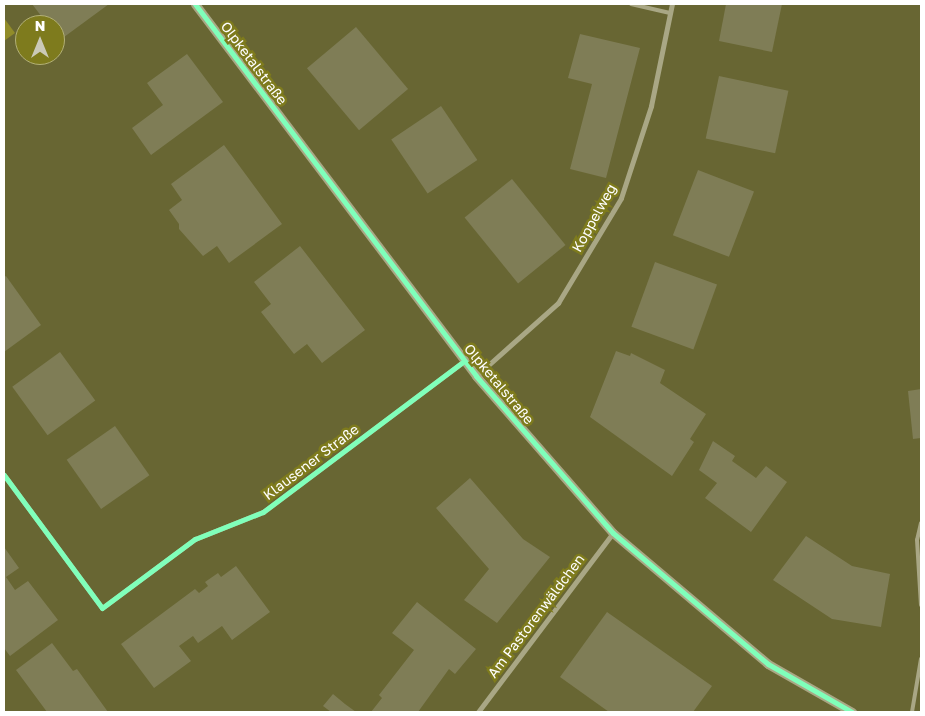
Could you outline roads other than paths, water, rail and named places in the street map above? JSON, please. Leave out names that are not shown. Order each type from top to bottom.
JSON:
[{"type":"street","name":"Olpketalstraße","points":[[195,4],[464,361],[613,533],[768,664],[852,712]]},
{"type":"street","name":"Koppelweg","points":[[476,376],[558,303],[621,198],[651,106],[672,4]]},
{"type":"street","name":"Klausener Straße","points":[[4,475],[102,608],[195,538],[264,512],[464,361]]},
{"type":"street","name":"Am Pastorenwäldchen","points":[[478,712],[613,533]]},
{"type":"lane","points":[[631,4],[670,13]]},
{"type":"lane","points":[[921,523],[917,540],[921,606]]},
{"type":"lane","points":[[912,712],[918,692],[921,659]]}]
